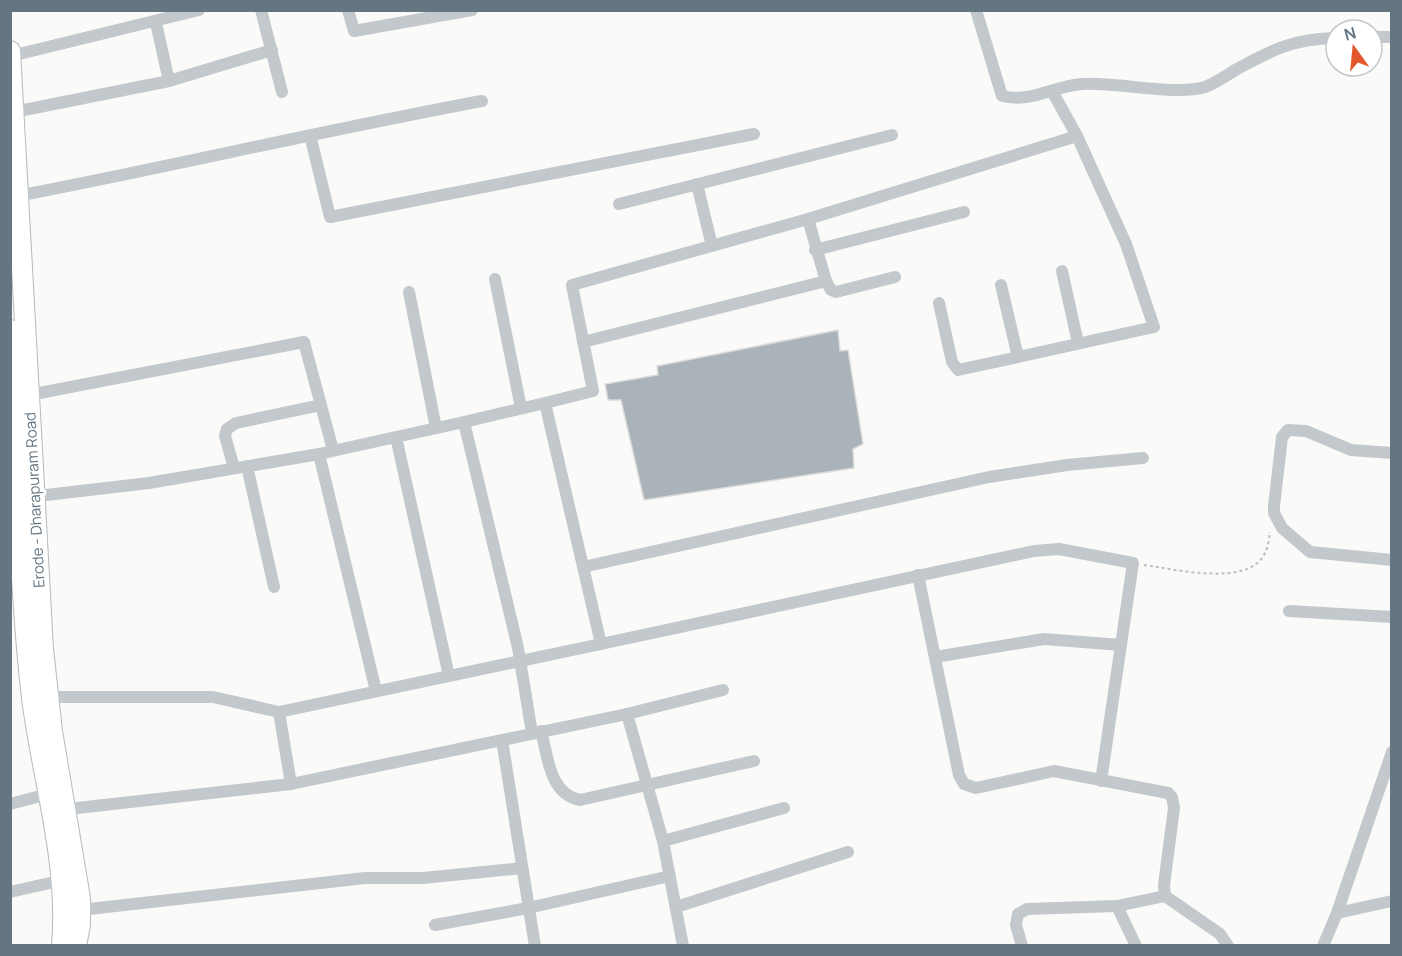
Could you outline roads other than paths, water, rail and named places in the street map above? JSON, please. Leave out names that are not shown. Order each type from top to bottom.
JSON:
[{"type":"main road","name":"Erode - Dharapuram Road","points":[[10,51],[14,112],[15,238],[29,395],[27,497],[32,695],[55,804],[75,861],[80,910],[76,945]]},
{"type":"main road","name":"Erode - Dharapuram Road","points":[[10,330],[14,471],[27,497],[48,697],[65,906],[62,945]]},
{"type":"street","points":[[11,56],[156,23],[199,10]]},
{"type":"street","points":[[261,10],[282,92]]},
{"type":"street","points":[[348,10],[354,31],[472,10]]},
{"type":"street","points":[[976,10],[1002,96],[1018,100],[1079,84],[1108,83],[1185,90],[1206,86],[1286,44],[1324,38]]},
{"type":"street","points":[[156,23],[169,81]]},
{"type":"street","points":[[14,112],[169,81],[272,50]]},
{"type":"street","points":[[939,303],[952,362],[958,370],[1154,327],[1126,244],[1077,136],[1052,91]]},
{"type":"street","points":[[14,196],[482,101]]},
{"type":"street","points":[[310,135],[330,217],[754,134]]},
{"type":"street","points":[[619,204],[892,135]]},
{"type":"street","points":[[27,497],[148,483],[319,454],[593,391],[572,285],[808,219],[1077,136]]},
{"type":"street","points":[[697,184],[712,246]]},
{"type":"street","points":[[815,250],[964,212]]},
{"type":"street","points":[[808,219],[815,250],[831,290],[836,292],[895,277]]},
{"type":"street","points":[[1062,272],[1078,343]]},
{"type":"street","points":[[495,279],[522,408]]},
{"type":"street","points":[[583,342],[826,281]]},
{"type":"street","points":[[1001,285],[1018,357]]},
{"type":"street","points":[[409,292],[436,428]]},
{"type":"street","points":[[29,395],[304,342],[333,450]]},
{"type":"street","points":[[545,403],[601,644]]},
{"type":"street","points":[[274,587],[240,467],[225,436],[227,429],[236,423],[321,405]]},
{"type":"street","points":[[464,422],[537,732],[555,783],[566,796],[588,800],[754,761]]},
{"type":"street","points":[[1392,453],[1351,450],[1306,431],[1288,430],[1282,438],[1274,513],[1282,528],[1310,552],[1392,560]]},
{"type":"street","points":[[396,437],[449,676]]},
{"type":"street","points":[[319,454],[376,691]]},
{"type":"street","points":[[583,567],[989,477],[1067,465],[1143,458]]},
{"type":"street","points":[[48,697],[213,697],[279,711],[918,575],[1034,551],[1059,549],[1133,563],[1101,781]]},
{"type":"street","points":[[918,575],[959,775],[964,784],[976,788],[1054,771],[1163,791],[1172,796],[1174,808],[1164,896]]},
{"type":"street","points":[[1289,611],[1392,617]]},
{"type":"street","points":[[935,657],[1044,639],[1121,645]]},
{"type":"street","points":[[10,804],[55,804],[291,784],[627,714],[723,690]]},
{"type":"street","points":[[279,711],[291,784]]},
{"type":"street","points":[[627,714],[663,841],[683,945]]},
{"type":"street","points":[[502,740],[535,945]]},
{"type":"street","points":[[1323,945],[1337,913],[1392,752]]},
{"type":"street","points":[[663,841],[784,808]]},
{"type":"street","points":[[676,907],[848,852]]},
{"type":"street","points":[[80,910],[365,878],[423,878],[522,868]]},
{"type":"street","points":[[435,925],[528,908],[670,876]]},
{"type":"street","points":[[10,892],[63,880]]},
{"type":"street","points":[[1022,945],[1017,920],[1018,914],[1027,909],[1117,906],[1164,896],[1220,934],[1228,945]]},
{"type":"street","points":[[1337,913],[1392,901]]},
{"type":"street","points":[[1117,906],[1136,945]]}]
